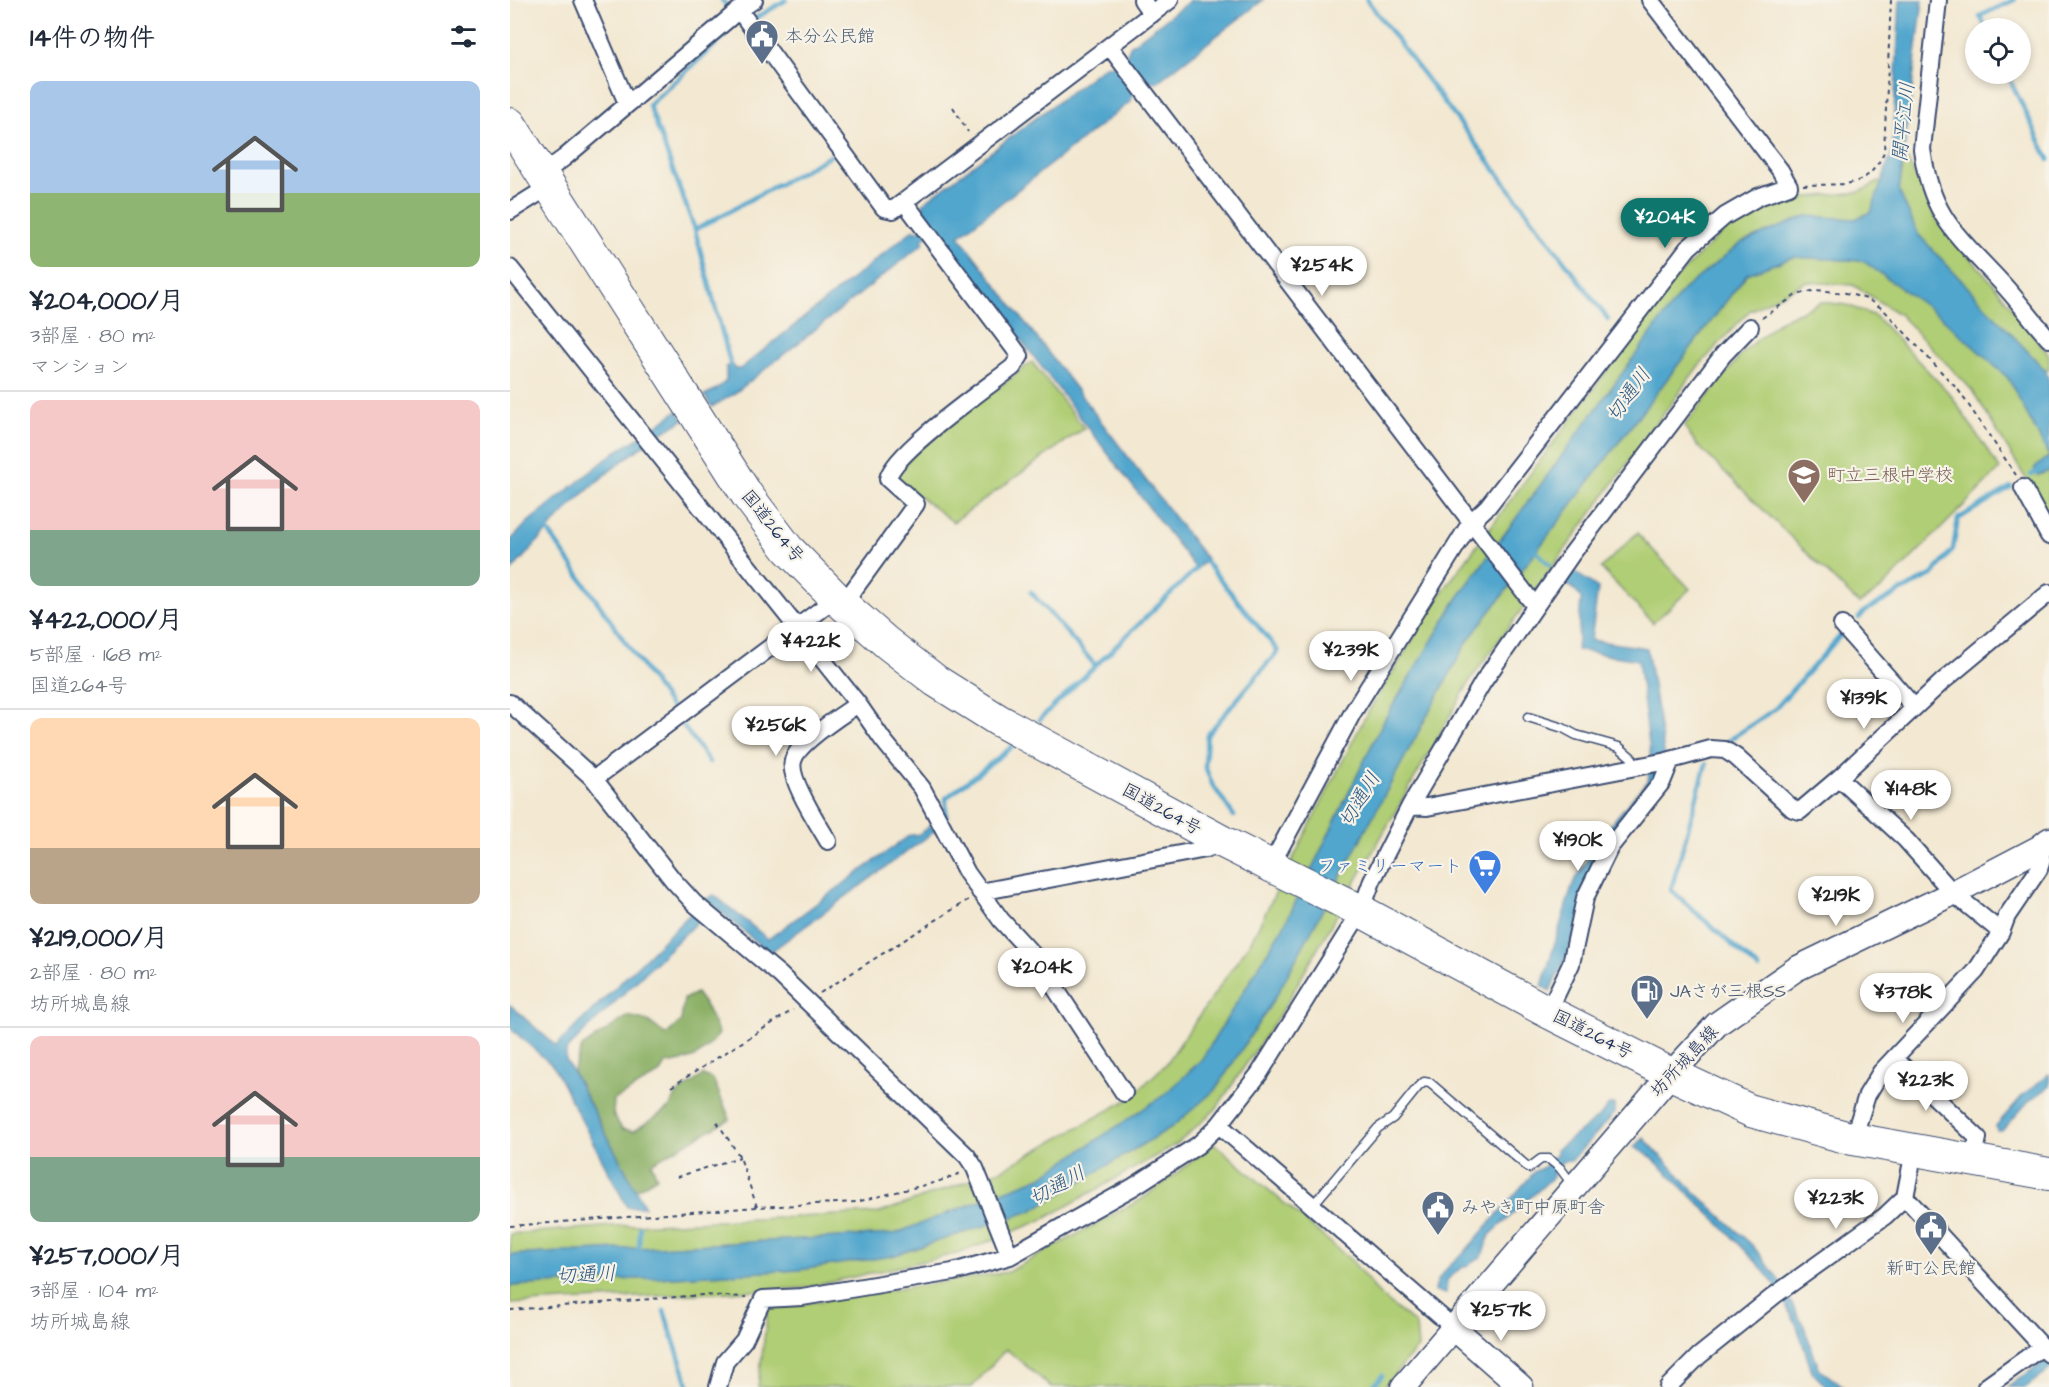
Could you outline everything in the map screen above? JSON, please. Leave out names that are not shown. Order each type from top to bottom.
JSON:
[{"type":"highway","name":"国道264号","points":[[510,124],[747,495],[788,549],[840,602],[936,681],[998,720],[1223,842],[1357,909],[1548,1012],[1671,1074],[1751,1110],[1853,1139],[2049,1174]]},
{"type":"main road","name":"坊所城島線","points":[[1403,1387],[1454,1328],[1567,1178],[1671,1074],[1717,1024],[1796,969],[1953,893],[2044,844]]},
{"type":"main road","points":[[1454,1328],[1521,1387]]},
{"type":"street","points":[[583,0],[627,103]]},
{"type":"street","points":[[510,212],[546,180],[564,158],[627,103],[754,0]]},
{"type":"street","points":[[1142,0],[1152,14]]},
{"type":"street","points":[[739,10],[884,208],[892,210],[905,203],[977,148],[1113,51],[1170,0]]},
{"type":"street","points":[[1271,865],[1353,712],[1473,525],[1688,248],[1725,216],[1758,197],[1789,186],[1780,170],[1650,0]]},
{"type":"street","points":[[1938,0],[1922,149],[1925,172],[1934,202],[1959,238],[2001,282],[2049,339]]},
{"type":"street","points":[[1113,51],[1534,604]]},
{"type":"street","points":[[594,779],[827,605],[840,602],[852,592],[916,504],[888,479],[889,472],[908,450],[1013,367],[1020,356],[905,203]]},
{"type":"street","points":[[510,268],[858,704],[883,740],[922,788],[967,873],[1001,920],[1034,956],[1124,1093]]},
{"type":"street","points":[[718,1387],[725,1362],[744,1340],[764,1299],[802,1297],[953,1272],[1008,1252],[1133,1187],[1198,1145],[1219,1125],[1258,1074],[1357,909],[1410,806],[1483,682],[1534,604],[1716,364],[1750,327]]},
{"type":"street","points":[[2023,488],[2049,536]]},
{"type":"street","points":[[1410,806],[1427,807],[1640,767],[1711,749],[1725,750],[1736,757],[1792,809],[1800,811],[1839,778],[1914,707],[2049,593]]},
{"type":"street","points":[[1842,625],[1914,707]]},
{"type":"street","points":[[510,703],[594,779],[694,903],[780,975],[967,1156],[976,1171],[1008,1252]]},
{"type":"street","points":[[828,841],[797,786],[792,767],[793,759],[815,734],[858,704]]},
{"type":"street","points":[[1548,1012],[1571,964],[1585,898],[1594,877],[1610,847],[1662,782],[1669,761]]},
{"type":"street","points":[[1839,778],[1906,840],[1953,893],[2001,932]]},
{"type":"street","points":[[980,892],[1206,849],[1223,842]]},
{"type":"street","points":[[1853,1139],[1867,1095],[1881,1072],[1976,972],[2001,932],[2007,916],[2039,869],[2044,844]]},
{"type":"street","points":[[1894,1058],[1978,1138],[1973,1161]]},
{"type":"street","points":[[1219,1125],[1454,1328]]},
{"type":"street","points":[[1668,1387],[1700,1356],[1781,1291],[1885,1216],[1905,1197],[1914,1151]]},
{"type":"street","points":[[1905,1197],[2045,1351],[1986,1387]]},
{"type":"lane","points":[[1528,717],[1563,728],[1576,735],[1618,747],[1640,767]]},
{"type":"lane","points":[[1312,1206],[1378,1128],[1393,1118],[1424,1082],[1430,1083],[1530,1168],[1541,1160],[1549,1159],[1567,1178]]},
{"type":"path","points":[[1789,186],[1853,183],[1866,178],[1877,167],[1884,152],[1891,0]]},
{"type":"path","points":[[953,107],[977,148]]},
{"type":"path","points":[[1750,327],[1796,295],[1816,290],[1846,293],[1867,299],[1883,309],[1959,391],[2023,488]]},
{"type":"path","points":[[671,1087],[980,892]]},
{"type":"path","points":[[717,1122],[740,1157],[757,1207]]},
{"type":"path","points":[[677,1177],[740,1157]]},
{"type":"path","points":[[510,1226],[757,1207],[856,1202],[976,1171]]},
{"type":"path","points":[[510,1310],[702,1295],[764,1299]]},
{"type":"green space","points":[[1905,155],[1938,221],[1997,288],[2049,355],[2049,369],[2046,371],[1918,234],[1899,191]]},
{"type":"green space","points":[[1883,180],[1871,212],[1855,219],[1806,216],[1741,243],[1683,290],[1457,599],[1383,722],[1285,924],[1202,1059],[1167,1093],[1041,1177],[894,1234],[510,1255],[510,1234],[614,1226],[879,1213],[1003,1169],[1129,1099],[1166,1064],[1251,941],[1365,717],[1440,595],[1676,278],[1729,226],[1789,199],[1859,192]]},
{"type":"green space","points":[[1793,257],[1863,261],[1941,317],[2008,378],[2049,456],[2038,475],[2049,471],[2049,523],[2028,482],[1972,390],[1899,314],[1853,285],[1806,282],[1749,311],[1697,368],[1471,679],[1285,1006],[1216,1109],[1177,1144],[1044,1219],[960,1253],[804,1288],[510,1304],[510,1286],[799,1270],[892,1256],[1031,1211],[1172,1127],[1216,1089],[1276,996],[1467,642],[1747,274]]},
{"type":"green space","points":[[1821,302],[1847,305],[1875,316],[1950,394],[2000,469],[1881,589],[1859,604],[1697,445],[1684,426],[1744,351],[1780,321]]},
{"type":"green space","points":[[1032,362],[1084,428],[953,522],[894,477],[917,450]]},
{"type":"green space","points":[[1637,533],[1690,589],[1653,623],[1601,568]]},
{"type":"green space","points":[[696,993],[707,1008],[719,1034],[701,1053],[690,1059],[665,1064],[659,1074],[614,1100],[613,1114],[622,1129],[634,1131],[669,1108],[676,1095],[703,1075],[713,1079],[730,1119],[651,1163],[657,1177],[636,1190],[573,1072],[582,1047],[628,1016],[648,1021],[666,1035],[681,1021],[684,999]]},
{"type":"green space","points":[[1215,1144],[1352,1261],[1380,1295],[1416,1325],[1418,1347],[1384,1387],[1051,1387],[1006,1349],[972,1387],[758,1387],[768,1309],[1008,1272],[1142,1199]]},
{"type":"water","points":[[1191,0],[1263,0],[1157,82],[1147,82],[1133,92],[1131,101],[959,236],[1207,560],[1196,569],[936,229],[922,239],[924,243],[734,394],[712,407],[704,395],[726,381],[726,367],[732,364],[736,369],[740,369],[914,229],[916,232],[931,221],[924,210],[923,203],[1105,66],[1114,65],[1121,60],[1127,54],[1130,46]]},
{"type":"water","points":[[1900,0],[1923,0],[1899,191],[1918,234],[2046,371],[2049,382],[2049,456],[2008,378],[1941,317],[1863,261],[1793,257],[1747,274],[1467,642],[1276,996],[1216,1089],[1172,1127],[1031,1211],[892,1256],[799,1270],[510,1286],[510,1255],[894,1234],[1041,1177],[1167,1093],[1202,1059],[1285,924],[1383,722],[1457,599],[1683,290],[1741,243],[1806,216],[1855,219],[1871,212],[1892,152]]},
{"type":"water","points":[[678,410],[683,420],[639,448],[598,480],[510,572],[510,541],[528,522],[615,452]]},
{"type":"water","points":[[2049,456],[2049,471],[2038,475],[2034,469]]},
{"type":"water","points":[[1569,568],[1598,588],[1591,640],[1647,648],[1666,764],[1606,845],[1568,953],[1550,991],[1542,986],[1572,886],[1601,836],[1648,780],[1651,760],[1638,660],[1577,650],[1581,598],[1573,588],[1560,580]]},
{"type":"water","points":[[931,825],[935,831],[769,953],[706,899],[714,895],[768,939],[910,835],[918,835]]},
{"type":"water","points":[[691,913],[698,921],[566,1050],[566,1060],[645,1207],[627,1207],[553,1066],[510,1028],[510,1005],[556,1046]]},
{"type":"water","points":[[2049,1074],[2049,1087],[2028,1102],[2002,1131],[1997,1131],[1996,1126],[2024,1094]]},
{"type":"water","points":[[1614,1104],[1615,1113],[1571,1161],[1563,1161],[1553,1172],[1553,1177],[1490,1235],[1481,1258],[1460,1269],[1447,1280],[1446,1294],[1435,1291],[1438,1280],[1445,1271],[1462,1255],[1535,1171],[1544,1167],[1557,1154],[1556,1150],[1601,1115],[1609,1105]]},
{"type":"water","points":[[1644,1138],[1694,1191],[1753,1246],[1777,1277],[1804,1326],[1819,1369],[1844,1387],[1827,1387],[1812,1372],[1797,1326],[1775,1285],[1713,1217],[1650,1156],[1634,1147]]},
{"type":"water","points":[[2049,1358],[2049,1370],[2026,1387],[2008,1387]]},
{"type":"waterway","points":[[722,0],[727,6]]},
{"type":"waterway","points":[[756,18],[786,0]]},
{"type":"waterway","points":[[1367,0],[1608,319]]},
{"type":"waterway","points":[[1981,18],[1980,16],[2014,0]]},
{"type":"waterway","points":[[725,36],[649,105],[695,230],[732,370]]},
{"type":"waterway","points":[[2012,84],[2049,160]]},
{"type":"waterway","points":[[695,230],[830,156]]},
{"type":"waterway","points":[[2031,475],[2049,465]]},
{"type":"waterway","points":[[1859,618],[1865,611],[1933,574],[1953,549],[1958,519],[2011,487]]},
{"type":"waterway","points":[[548,531],[672,709]]},
{"type":"waterway","points":[[1533,548],[1550,565]]},
{"type":"waterway","points":[[1206,562],[1278,651],[1207,735],[1205,766],[1212,784],[1234,816]]},
{"type":"waterway","points":[[1039,720],[1196,569]]},
{"type":"waterway","points":[[1031,592],[1095,665]]},
{"type":"waterway","points":[[1725,743],[1776,708],[1841,635]]},
{"type":"waterway","points":[[682,724],[709,762]]},
{"type":"waterway","points":[[946,817],[946,798],[1013,746]]},
{"type":"waterway","points":[[1706,764],[1671,890],[1759,969]]},
{"type":"waterway","points":[[639,1248],[640,1227]]},
{"type":"waterway","points":[[664,1311],[689,1387]]},
{"type":"waterway","points":[[1372,1387],[1382,1376]]},
{"type":"place","name":"本分公民館","points":[[762,65]]},
{"type":"place","name":"町立三根中学校","points":[[1804,504]]},
{"type":"place","name":"ファミリーマート","points":[[1485,895]]},
{"type":"place","name":"JAさが三根SS","points":[[1647,1020]]},
{"type":"place","name":"みやき町中原町舎","points":[[1438,1236]]},
{"type":"place","name":"新町公民館","points":[[1931,1256]]},
{"type":"water label","name":"開平江川","points":[[1903,122]]},
{"type":"water label","name":"切通川","points":[[1628,394]]},
{"type":"water label","name":"切通川","points":[[1359,799]]},
{"type":"water label","name":"切通川","points":[[1057,1185]]},
{"type":"water label","name":"切通川","points":[[586,1274]]}]
